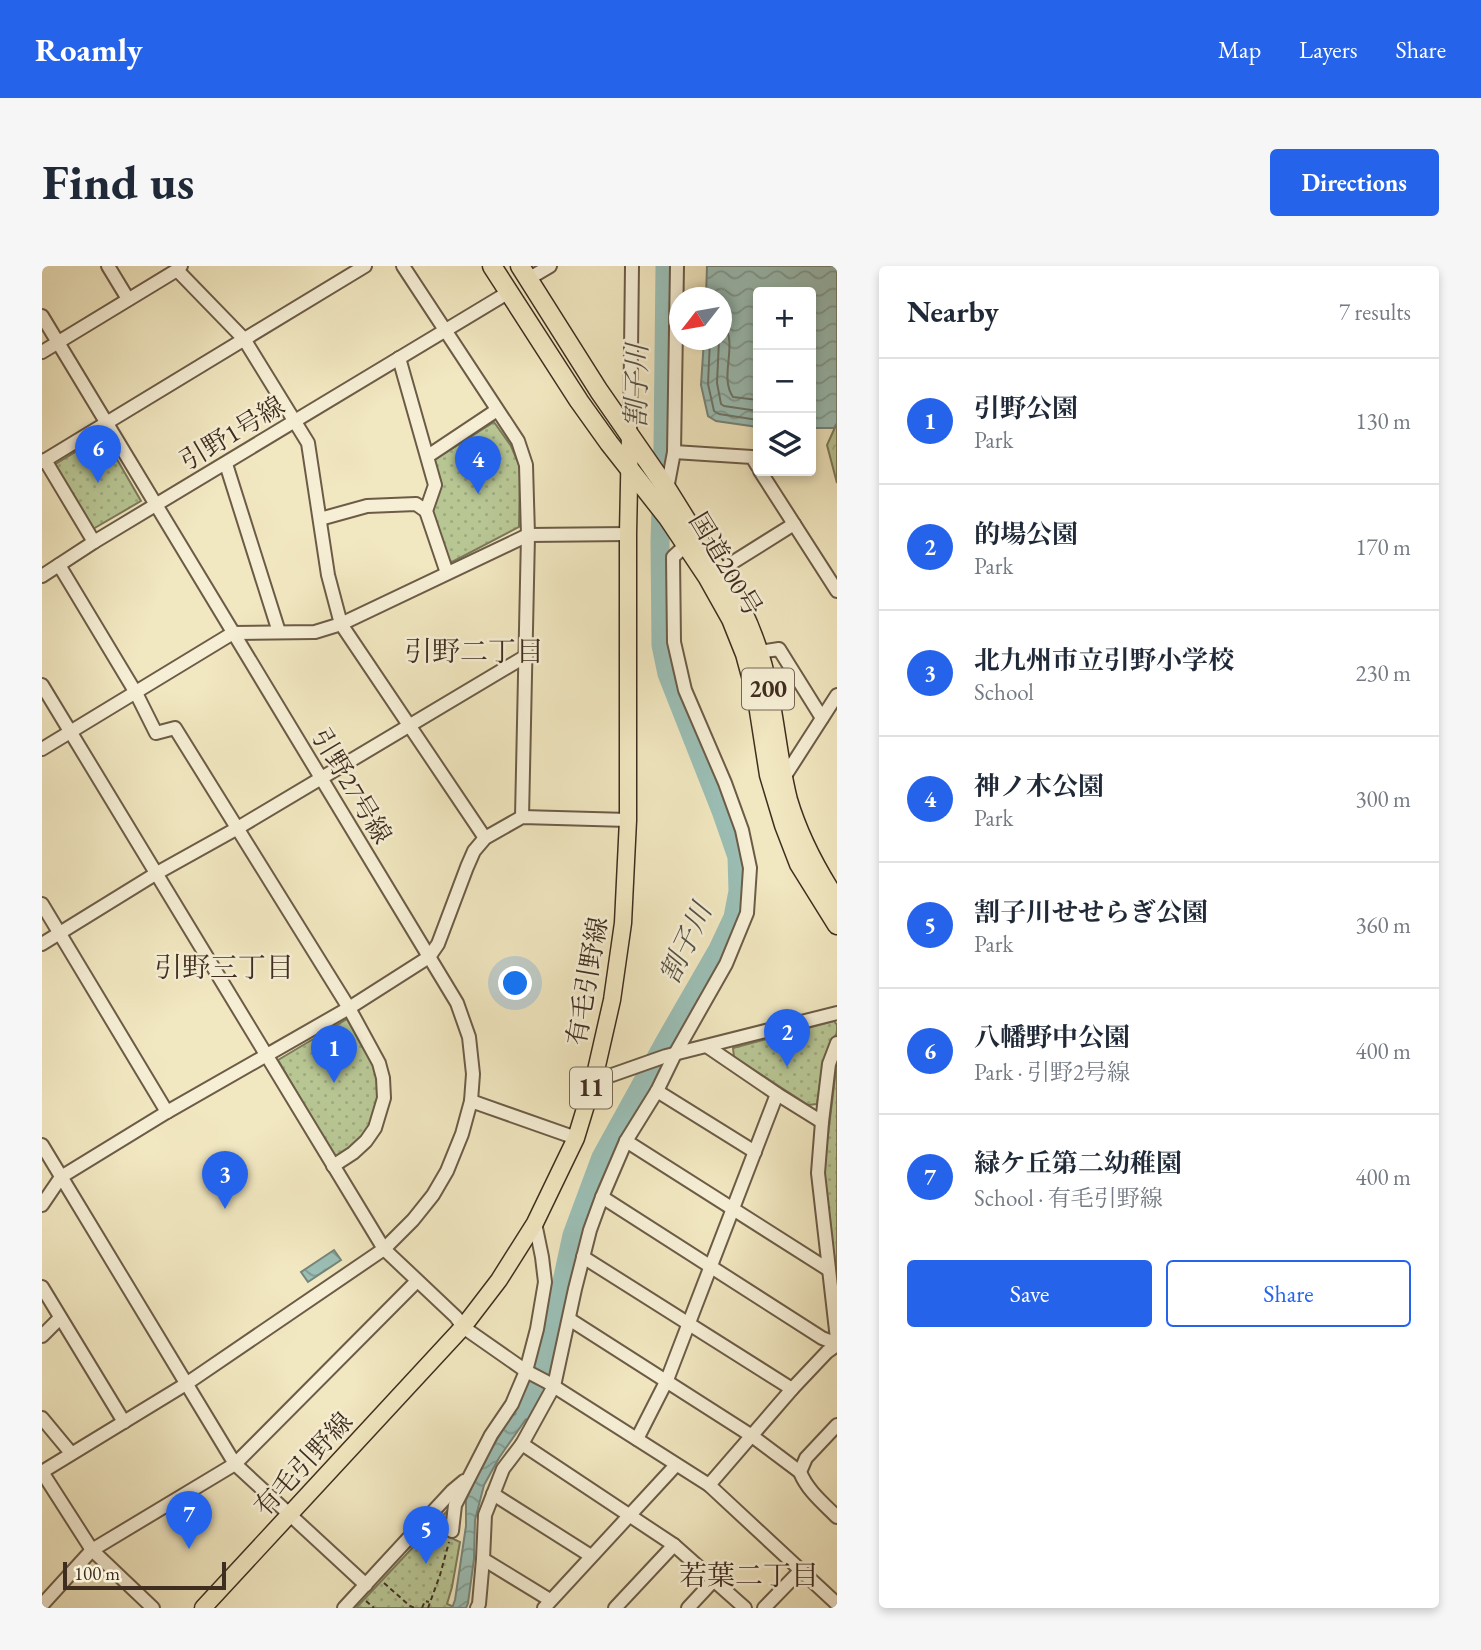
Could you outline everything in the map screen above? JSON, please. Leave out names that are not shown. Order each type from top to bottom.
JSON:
[{"type":"highway","name":"200","points":[[492,266],[509,292]]},
{"type":"highway","name":"国道200号","points":[[522,270],[599,391],[667,489],[741,608],[759,652],[769,692],[783,779],[801,838],[837,901]]},
{"type":"highway","name":"国道200号","points":[[509,292],[579,401],[668,518],[731,619],[745,654],[757,698],[769,775],[784,825],[799,864],[837,925]]},
{"type":"main road","name":"有毛引野線","points":[[203,1608],[463,1326],[499,1280],[535,1223],[576,1138],[594,1079],[612,1000],[623,923],[628,820],[628,534],[635,475],[631,435]]},
{"type":"street","points":[[108,266],[128,299]]},
{"type":"street","points":[[94,542],[43,461],[365,266]]},
{"type":"street","points":[[403,266],[518,441],[526,465],[528,535],[522,817]]},
{"type":"street","points":[[522,270],[550,266]]},
{"type":"street","points":[[631,435],[632,266]]},
{"type":"street","points":[[667,489],[674,452],[677,266]]},
{"type":"street","points":[[42,352],[179,268],[244,339],[308,443],[328,575],[341,624],[485,838]]},
{"type":"street","name":"引野1号線","points":[[42,576],[509,292]]},
{"type":"street","name":"引野27号線","points":[[42,316],[457,1003],[469,1037],[473,1074],[471,1101],[462,1134],[447,1171],[433,1195],[413,1220],[384,1249],[186,1384],[42,1472]]},
{"type":"street","points":[[399,359],[435,485],[426,511]]},
{"type":"street","points":[[428,456],[497,410]]},
{"type":"street","points":[[674,452],[753,459]]},
{"type":"street","points":[[226,464],[279,632]]},
{"type":"street","points":[[763,476],[837,591]]},
{"type":"street","points":[[320,520],[368,506],[416,504],[426,511],[447,573]]},
{"type":"street","points":[[719,572],[794,524]]},
{"type":"street","points":[[42,749],[233,633],[315,632],[341,624],[528,535],[628,534]]},
{"type":"street","points":[[479,1607],[485,1515],[503,1469],[522,1444],[550,1384],[590,1230],[602,1197],[626,1141],[657,1091],[670,1055],[726,964],[747,913],[750,868],[742,830],[685,690],[674,642],[673,557],[686,545]]},
{"type":"street","points":[[59,565],[136,693],[156,733],[175,728],[349,1008],[379,1063],[384,1098],[375,1128],[353,1153],[333,1166]]},
{"type":"street","points":[[759,652],[779,649],[822,719]]},
{"type":"street","points":[[42,944],[157,873],[236,829],[526,656]]},
{"type":"street","points":[[42,685],[384,1249],[463,1326],[526,1371],[709,1485],[837,1602]]},
{"type":"street","points":[[783,779],[837,695]]},
{"type":"street","points":[[42,1205],[61,1177],[167,1112],[349,1008],[429,957],[438,944],[474,851],[485,838],[522,817],[628,820]]},
{"type":"street","points":[[42,904],[167,1112]]},
{"type":"street","points":[[594,1079],[670,1055],[837,1013]]},
{"type":"street","points":[[837,1043],[829,1064],[818,1173],[837,1343]]},
{"type":"street","points":[[708,1047],[822,1122]]},
{"type":"street","points":[[657,1091],[755,1152]]},
{"type":"street","points":[[637,1439],[667,1380],[777,1094]]},
{"type":"street","points":[[471,1101],[576,1138]]},
{"type":"street","points":[[626,1141],[829,1270]]},
{"type":"street","points":[[42,1145],[235,1464],[290,1515],[371,1580]]},
{"type":"street","points":[[602,1197],[822,1338],[837,1343]]},
{"type":"street","points":[[452,1531],[455,1505],[491,1434],[512,1404],[526,1371],[545,1282],[535,1223]]},
{"type":"street","points":[[583,1257],[792,1389]]},
{"type":"street","points":[[42,1605],[92,1550],[235,1464],[417,1281]]},
{"type":"street","points":[[42,1287],[124,1422]]},
{"type":"street","points":[[42,1336],[60,1318]]},
{"type":"street","points":[[569,1319],[752,1436],[800,1472],[812,1491],[837,1517]]},
{"type":"street","points":[[709,1485],[792,1389],[837,1343]]},
{"type":"street","points":[[42,1418],[71,1453]]},
{"type":"street","points":[[800,1472],[806,1458],[837,1425]]},
{"type":"street","points":[[522,1444],[674,1545],[745,1608]]},
{"type":"street","points":[[483,1559],[547,1604],[677,1465]]},
{"type":"street","points":[[42,1472],[92,1550],[153,1608]]},
{"type":"street","points":[[344,1608],[469,1476]]},
{"type":"street","points":[[493,1494],[591,1556]]},
{"type":"street","points":[[615,1608],[674,1545]]},
{"type":"street","points":[[764,1608],[800,1570]]},
{"type":"street","points":[[688,1608],[714,1580]]},
{"type":"path","points":[[428,1608],[452,1531]]},
{"type":"path","points":[[371,1580],[415,1608]]},
{"type":"path","points":[[422,1608],[425,1601],[429,1602]]},
{"type":"green space","points":[[494,422],[511,446],[520,467],[519,527],[452,562],[447,559],[433,516],[434,460]]},
{"type":"green space","points":[[837,423],[837,483],[827,445]]},
{"type":"green space","points":[[103,435],[141,501],[93,529],[54,465]]},
{"type":"green space","points":[[347,1019],[376,1072],[378,1096],[364,1135],[339,1156],[334,1156],[278,1060]]},
{"type":"green space","points":[[834,1021],[837,1033],[829,1046],[817,1104],[808,1105],[734,1057],[733,1048]]},
{"type":"green space","points":[[837,1061],[837,1304],[823,1176]]},
{"type":"green space","points":[[447,1511],[445,1535],[460,1542],[447,1604],[456,1608],[356,1608]]},
{"type":"water","points":[[707,266],[837,266],[837,423],[834,428],[816,428],[816,287],[753,287],[753,426],[716,421],[708,416],[701,385],[703,350],[732,350],[732,287],[706,287]]},
{"type":"water","points":[[334,1250],[341,1260],[308,1282],[301,1272]]},
{"type":"water","points":[[528,1381],[540,1390],[526,1419],[484,1485],[475,1520],[474,1559],[468,1603],[466,1608],[452,1608],[466,1526],[466,1500],[480,1467],[518,1405]]},
{"type":"waterway","name":"割子川","points":[[525,1409],[545,1360],[572,1235],[601,1157],[718,949],[733,917],[738,891],[737,857],[667,674],[661,645],[665,266]]},
{"type":"place","name":"八幡野中公園","points":[[98,483]]},
{"type":"place","name":"神ノ木公園","points":[[478,494]]},
{"type":"place","name":"的場公園","points":[[787,1067]]},
{"type":"place","name":"引野公園","points":[[334,1083]]},
{"type":"place","name":"北九州市立引野小学校","points":[[225,1209]]},
{"type":"place","name":"緑ケ丘第二幼稚園","points":[[189,1549]]},
{"type":"place","name":"割子川せせらぎ公園","points":[[426,1564]]},
{"type":"district","name":"引野二丁目","points":[[474,651]]},
{"type":"district","name":"引野三丁目","points":[[224,967]]},
{"type":"district","name":"若葉二丁目","points":[[749,1575]]}]
